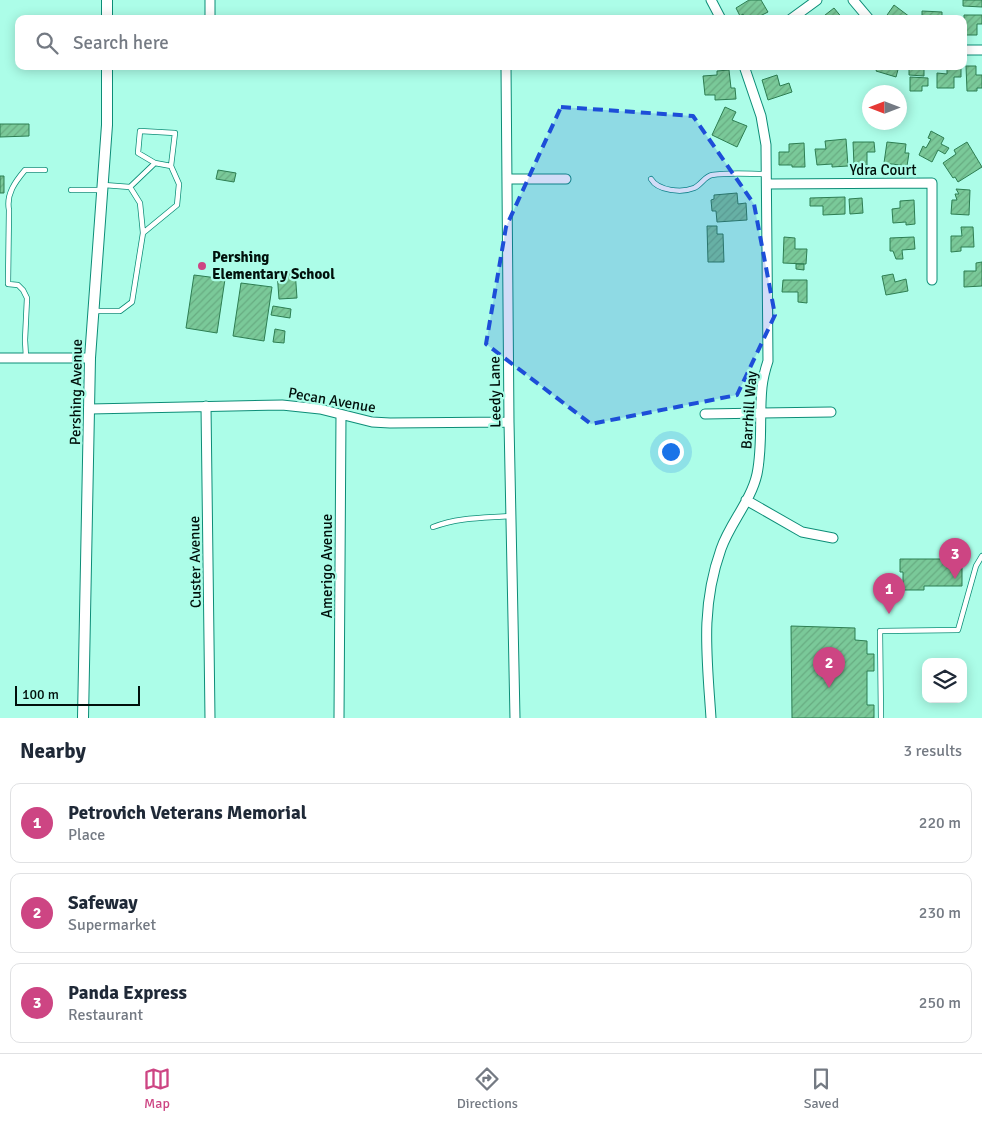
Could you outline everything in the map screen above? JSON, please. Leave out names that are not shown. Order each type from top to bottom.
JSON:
[{"type":"street","points":[[107,0],[107,15]]},
{"type":"street","points":[[210,0],[210,15]]},
{"type":"street","points":[[711,0],[719,15]]},
{"type":"street","points":[[796,15],[817,0]]},
{"type":"street","points":[[853,0],[866,15]]},
{"type":"street","points":[[967,50],[982,50]]},
{"type":"street","name":"Pershing Avenue","points":[[83,718],[90,358],[107,125],[107,70]]},
{"type":"street","name":"Leedy Lane","points":[[506,70],[509,422],[515,718]]},
{"type":"street","name":"Barrhill Way","points":[[711,718],[705,626],[710,586],[722,547],[756,476],[762,443],[762,387],[768,361],[766,145],[763,123],[745,70]]},
{"type":"street","points":[[507,179],[566,179]]},
{"type":"street","name":"Ydra Court","points":[[767,184],[932,183],[932,280]]},
{"type":"street","points":[[0,358],[90,358]]},
{"type":"street","name":"Pecan Avenue","points":[[90,409],[282,404],[320,409],[372,422],[509,422]]},
{"type":"street","name":"Custer Avenue","points":[[206,406],[210,718]]},
{"type":"street","points":[[705,414],[831,412]]},
{"type":"street","name":"Amerigo Avenue","points":[[340,718],[341,415]]},
{"type":"street","points":[[746,500],[802,532],[833,538]]},
{"type":"lane","points":[[143,233],[177,205],[179,184],[171,166],[175,133],[140,131],[138,153],[155,163],[171,166]]},
{"type":"lane","points":[[72,190],[130,187],[155,163]]},
{"type":"lane","points":[[26,358],[27,298],[24,290],[18,285],[8,284],[9,210],[7,200],[15,183],[25,170],[45,170]]},
{"type":"lane","points":[[651,179],[656,186],[662,188],[685,189],[695,188],[708,176],[712,175],[767,174]]},
{"type":"lane","points":[[94,311],[120,311],[132,302],[143,233],[140,204],[130,187]]},
{"type":"lane","points":[[434,527],[448,521],[463,518],[511,516]]},
{"type":"lane","points":[[881,718],[880,631],[958,630],[976,566],[982,556]]},
{"type":"highlighted area","points":[[561,107],[693,116],[754,204],[775,315],[737,395],[591,424],[486,344],[506,227]]},
{"type":"building","points":[[749,0],[761,0],[768,12],[762,15],[740,15],[736,8]]},
{"type":"building","points":[[963,0],[982,0],[982,7],[963,6]]},
{"type":"building","points":[[894,5],[907,15],[887,15]]},
{"type":"building","points":[[834,8],[840,15],[825,15]]},
{"type":"building","points":[[922,11],[942,12],[942,15],[922,15]]},
{"type":"building","points":[[967,15],[982,15],[982,24],[977,24],[977,35],[967,35]]},
{"type":"building","points":[[967,66],[976,66],[976,75],[982,75],[982,88],[977,88],[977,91],[967,91]]},
{"type":"building","points":[[729,70],[731,88],[735,88],[736,99],[715,100],[715,95],[705,95],[703,76],[717,75],[717,71]]},
{"type":"building","points":[[876,70],[898,70],[896,77]]},
{"type":"building","points":[[909,70],[924,70],[924,76],[909,75]]},
{"type":"building","points":[[947,70],[961,70],[961,77],[954,77],[954,88],[937,88],[937,73],[947,74]]},
{"type":"building","points":[[777,75],[780,86],[789,83],[792,92],[768,100],[762,80]]},
{"type":"building","points":[[910,77],[928,78],[928,86],[922,86],[922,91],[910,91]]},
{"type":"building","points":[[725,107],[736,112],[732,120],[747,126],[737,147],[712,135]]},
{"type":"building","points":[[0,124],[29,124],[29,136],[0,137]]},
{"type":"building","points":[[931,131],[944,138],[941,144],[949,148],[945,154],[938,150],[932,162],[919,155],[923,146],[926,148],[931,139],[928,138]]},
{"type":"building","points":[[846,139],[848,166],[832,167],[832,164],[817,165],[815,149],[826,149],[825,141]]},
{"type":"building","points":[[853,142],[874,142],[875,152],[867,152],[867,165],[854,165]]},
{"type":"building","points":[[887,142],[906,144],[905,153],[909,153],[907,166],[884,163]]},
{"type":"building","points":[[967,142],[982,167],[958,182],[943,163],[956,154],[954,150]]},
{"type":"building","points":[[804,143],[805,167],[779,165],[779,152],[789,152],[789,144]]},
{"type":"building","points":[[218,170],[236,173],[234,182],[216,179]]},
{"type":"building","points":[[0,176],[4,176],[4,193],[0,193]]},
{"type":"building","points":[[956,189],[970,190],[969,215],[951,214],[952,200],[957,200],[955,194],[959,194]]},
{"type":"building","points":[[737,193],[738,204],[746,203],[747,220],[717,222],[716,211],[712,211],[711,200],[714,199],[714,195]]},
{"type":"building","points":[[845,197],[845,214],[823,215],[823,206],[810,206],[810,198]]},
{"type":"building","points":[[862,198],[863,213],[850,214],[849,199]]},
{"type":"building","points":[[914,200],[915,224],[906,225],[906,222],[893,223],[892,209],[900,208],[900,201]]},
{"type":"building","points":[[707,226],[717,226],[717,234],[723,234],[724,262],[708,262]]},
{"type":"building","points":[[961,227],[973,227],[974,247],[961,247],[961,251],[951,252],[951,236],[962,236]]},
{"type":"building","points":[[784,237],[795,238],[795,249],[807,249],[806,264],[783,263]]},
{"type":"building","points":[[914,237],[915,249],[902,250],[903,259],[896,259],[893,251],[890,251],[890,238]]},
{"type":"building","points":[[982,262],[982,286],[964,287],[964,271],[976,271],[976,263]]},
{"type":"building","points":[[796,264],[804,264],[804,270],[796,269]]},
{"type":"building","points":[[295,270],[297,298],[279,299],[277,272]]},
{"type":"building","points":[[893,274],[895,282],[906,279],[908,291],[886,295],[882,276]]},
{"type":"building","points":[[194,275],[225,279],[217,333],[186,328]]},
{"type":"building","points":[[783,280],[807,280],[807,303],[798,302],[798,292],[782,292]]},
{"type":"building","points":[[241,283],[272,287],[264,341],[233,336]]},
{"type":"building","points":[[273,306],[291,309],[290,318],[271,315]]},
{"type":"building","points":[[275,329],[285,331],[284,343],[273,342]]},
{"type":"building","points":[[900,559],[962,559],[962,586],[924,586],[924,590],[903,590],[903,572],[900,572]]},
{"type":"building","points":[[791,626],[855,628],[855,640],[867,641],[867,654],[874,654],[874,671],[867,671],[867,705],[874,705],[874,718],[792,718]]},
{"type":"place","name":"Pershing Elementary School","points":[[202,266]]},
{"type":"place","name":"Panda Express","points":[[955,579]]},
{"type":"place","name":"Petrovich Veterans Memorial","points":[[889,614]]},
{"type":"place","name":"Safeway","points":[[829,688]]}]
